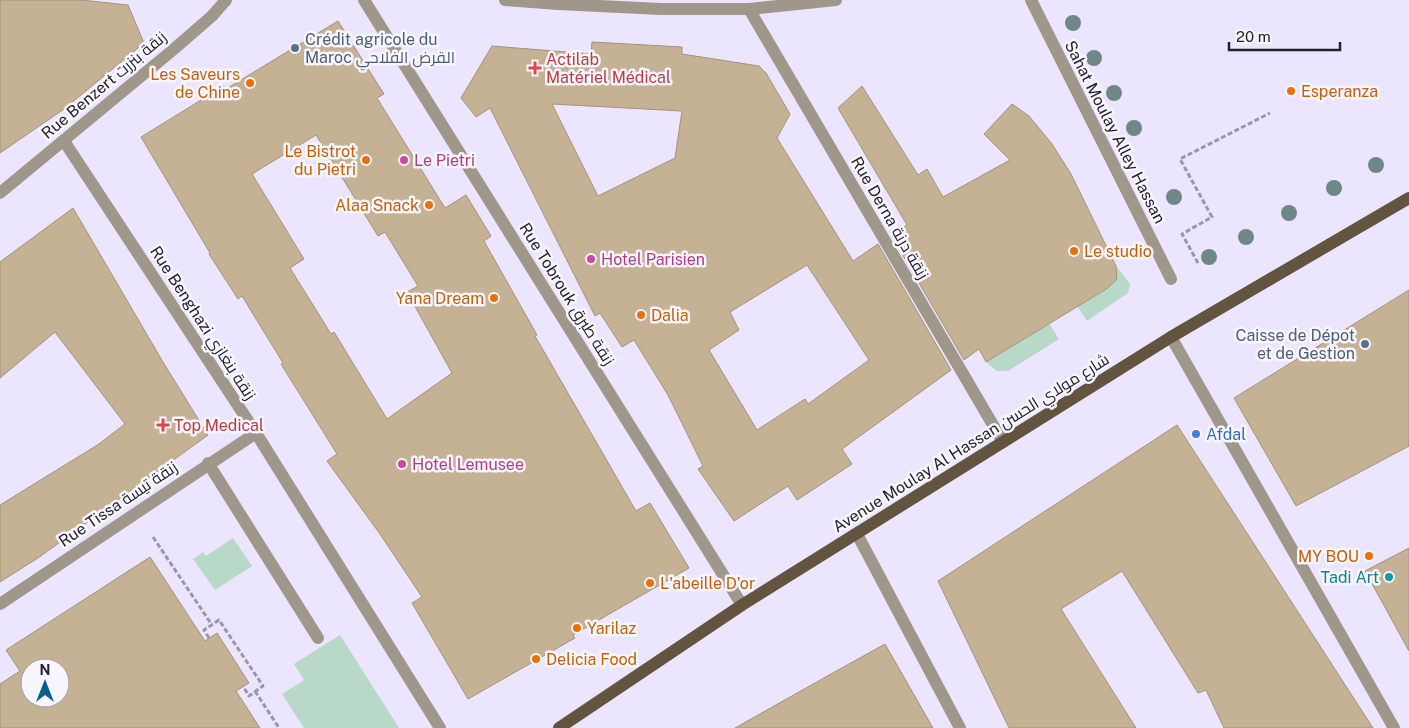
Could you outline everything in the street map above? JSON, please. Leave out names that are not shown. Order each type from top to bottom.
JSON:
[{"type":"main road","name":"Avenue Moulay Al Hassan شارع مولاي الحسن","points":[[559,728],[742,605],[1171,337],[1409,198]]},
{"type":"street","name":"Rue Benzert زنقة بنزرت","points":[[0,192],[174,49],[212,16],[226,0]]},
{"type":"street","name":"Rue Tobrouk زنقة طبرق","points":[[364,0],[742,605]]},
{"type":"street","points":[[505,0],[558,4],[656,4],[749,9],[836,0]]},
{"type":"street","name":"Sahat Moulay Alley Hassan","points":[[1031,0],[1171,280]]},
{"type":"street","name":"Rue Derna زنقة درنة","points":[[749,9],[1003,442]]},
{"type":"street","name":"Rue Benghazi زنقة بنغازي","points":[[64,141],[256,433],[440,728]]},
{"type":"street","points":[[1171,337],[1394,728]]},
{"type":"street","name":"Rue Tissa زنقة تيسة","points":[[0,604],[208,463],[256,433]]},
{"type":"street","points":[[208,463],[318,638]]},
{"type":"street","points":[[857,534],[960,728]]},
{"type":"path","points":[[1198,263],[1182,234],[1212,217],[1180,159],[1270,113]]},
{"type":"path","points":[[153,537],[212,625]]},
{"type":"path","points":[[210,638],[204,630],[219,620],[263,686],[249,696],[243,686]]},
{"type":"path","points":[[255,691],[279,728]]},
{"type":"green space","points":[[1116,266],[1130,284],[1128,293],[1087,321],[1077,306],[1102,292],[1114,282],[1117,272]]},
{"type":"green space","points":[[1049,323],[1059,339],[1008,371],[997,371],[986,362]]},
{"type":"green space","points":[[233,538],[252,566],[215,590],[193,559],[203,552],[206,556]]},
{"type":"green space","points":[[340,635],[399,728],[304,728],[282,694],[304,680],[294,664]]},
{"type":"building","points":[[0,0],[81,0],[128,5],[144,43],[64,109],[0,153]]},
{"type":"building","points":[[338,21],[384,94],[377,98],[445,208],[466,195],[491,236],[484,241],[537,335],[535,336],[636,511],[650,503],[689,568],[573,635],[575,638],[468,699],[412,603],[422,597],[380,534],[327,461],[337,454],[281,364],[283,363],[242,296],[238,299],[209,254],[141,137],[224,86],[226,89]],"holes":[[[316,135],[378,236],[385,232],[418,286],[407,292],[452,373],[387,419],[334,332],[331,334],[290,268],[304,259],[252,174]]]},
{"type":"building","points":[[592,42],[682,47],[682,54],[759,66],[766,73],[790,114],[777,138],[853,261],[878,244],[951,370],[842,449],[852,464],[797,500],[788,486],[734,521],[698,469],[703,466],[668,395],[634,340],[622,347],[600,313],[595,316],[490,108],[476,117],[461,98],[492,46],[591,54]],"holes":[[[552,104],[682,111],[675,158],[598,196]],[[807,265],[869,360],[808,404],[805,399],[757,430],[709,350],[739,330],[730,312]]]},
{"type":"building","points":[[862,86],[918,175],[927,169],[943,197],[1010,160],[984,134],[1012,104],[1029,116],[1052,144],[1071,174],[1116,266],[1117,279],[1108,288],[986,362],[979,349],[964,360],[891,235],[907,225],[838,108]]},
{"type":"building","points":[[73,208],[208,435],[38,558],[0,582],[0,505],[99,444],[125,424],[55,332],[0,378],[0,262]]},
{"type":"building","name":"Caisse de Dépot et de Gestion","points":[[1409,290],[1409,446],[1296,506],[1234,398]]},
{"type":"building","points":[[1177,425],[1373,728],[1224,728],[1206,690],[1198,693],[1122,571],[1061,609],[1136,728],[1009,728],[938,581]]},
{"type":"building","points":[[1409,548],[1409,651],[1365,571]]},
{"type":"building","points":[[150,557],[205,641],[217,633],[249,683],[236,691],[260,728],[0,728],[0,684],[20,671],[6,650]]},
{"type":"building","points":[[885,644],[933,728],[735,728],[822,679]]},
{"type":"place","name":"Crédit agricole du Maroc القرض الفلاحي","points":[[295,48]]},
{"type":"place","name":"Actilab Matériel Médical","points":[[535,68]]},
{"type":"place","name":"Les Saveurs de Chine","points":[[250,83]]},
{"type":"place","name":"Esperanza","points":[[1291,91]]},
{"type":"place","name":"Le Bistrot du Pietri","points":[[366,160]]},
{"type":"place","name":"Le Pietri","points":[[404,160]]},
{"type":"place","name":"Alaa Snack","points":[[429,205]]},
{"type":"place","name":"Le studio","points":[[1074,251]]},
{"type":"place","name":"Hotel Parisien","points":[[591,259]]},
{"type":"place","name":"Yana Dream","points":[[494,298]]},
{"type":"place","name":"Dalia","points":[[641,315]]},
{"type":"place","name":"Caisse de Dépot et de Gestion","points":[[1365,344]]},
{"type":"place","name":"Top Medical","points":[[163,425]]},
{"type":"place","name":"Afdal","points":[[1196,434]]},
{"type":"place","name":"Hotel Lemusee","points":[[402,464]]},
{"type":"place","name":"MY BOU","points":[[1369,556]]},
{"type":"place","name":"Tadi Art","points":[[1389,577]]},
{"type":"place","name":"L'abeille D'or","points":[[650,583]]},
{"type":"place","name":"Yarilaz","points":[[577,628]]},
{"type":"place","name":"Delicia Food","points":[[536,659]]}]
